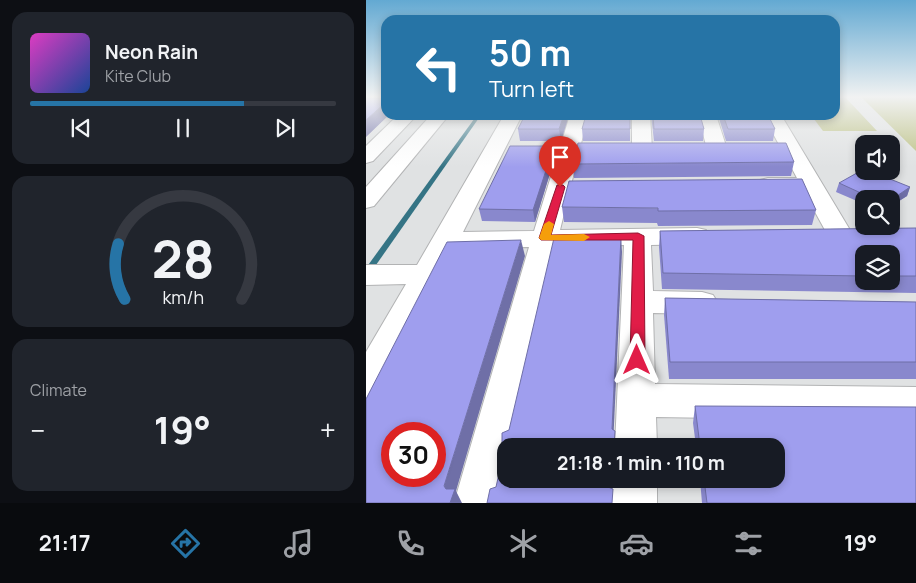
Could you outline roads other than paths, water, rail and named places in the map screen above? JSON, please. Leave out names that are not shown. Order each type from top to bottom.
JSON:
[{"type":"street","points":[[366,157],[403,120]]},
{"type":"street","points":[[366,201],[435,120]]},
{"type":"street","points":[[366,386],[445,240],[504,149],[512,120]]},
{"type":"street","points":[[477,503],[545,238],[570,187],[571,149],[578,120]]},
{"type":"street","points":[[641,120],[642,149]]},
{"type":"street","points":[[709,120],[717,149]]},
{"type":"street","points":[[774,120],[782,149],[812,185],[840,235]]},
{"type":"street","points":[[744,186],[812,185]]},
{"type":"street","points":[[811,235],[855,234]]},
{"type":"street","points":[[636,438],[638,236]]},
{"type":"street","points":[[445,240],[725,236]]},
{"type":"street","points":[[377,275],[426,274]]},
{"type":"street","points":[[638,302],[727,303]]},
{"type":"street","points":[[637,400],[916,404]]},
{"type":"street","points":[[634,488],[634,503]]},
{"type":"waterway","points":[[366,273],[475,120]]}]
